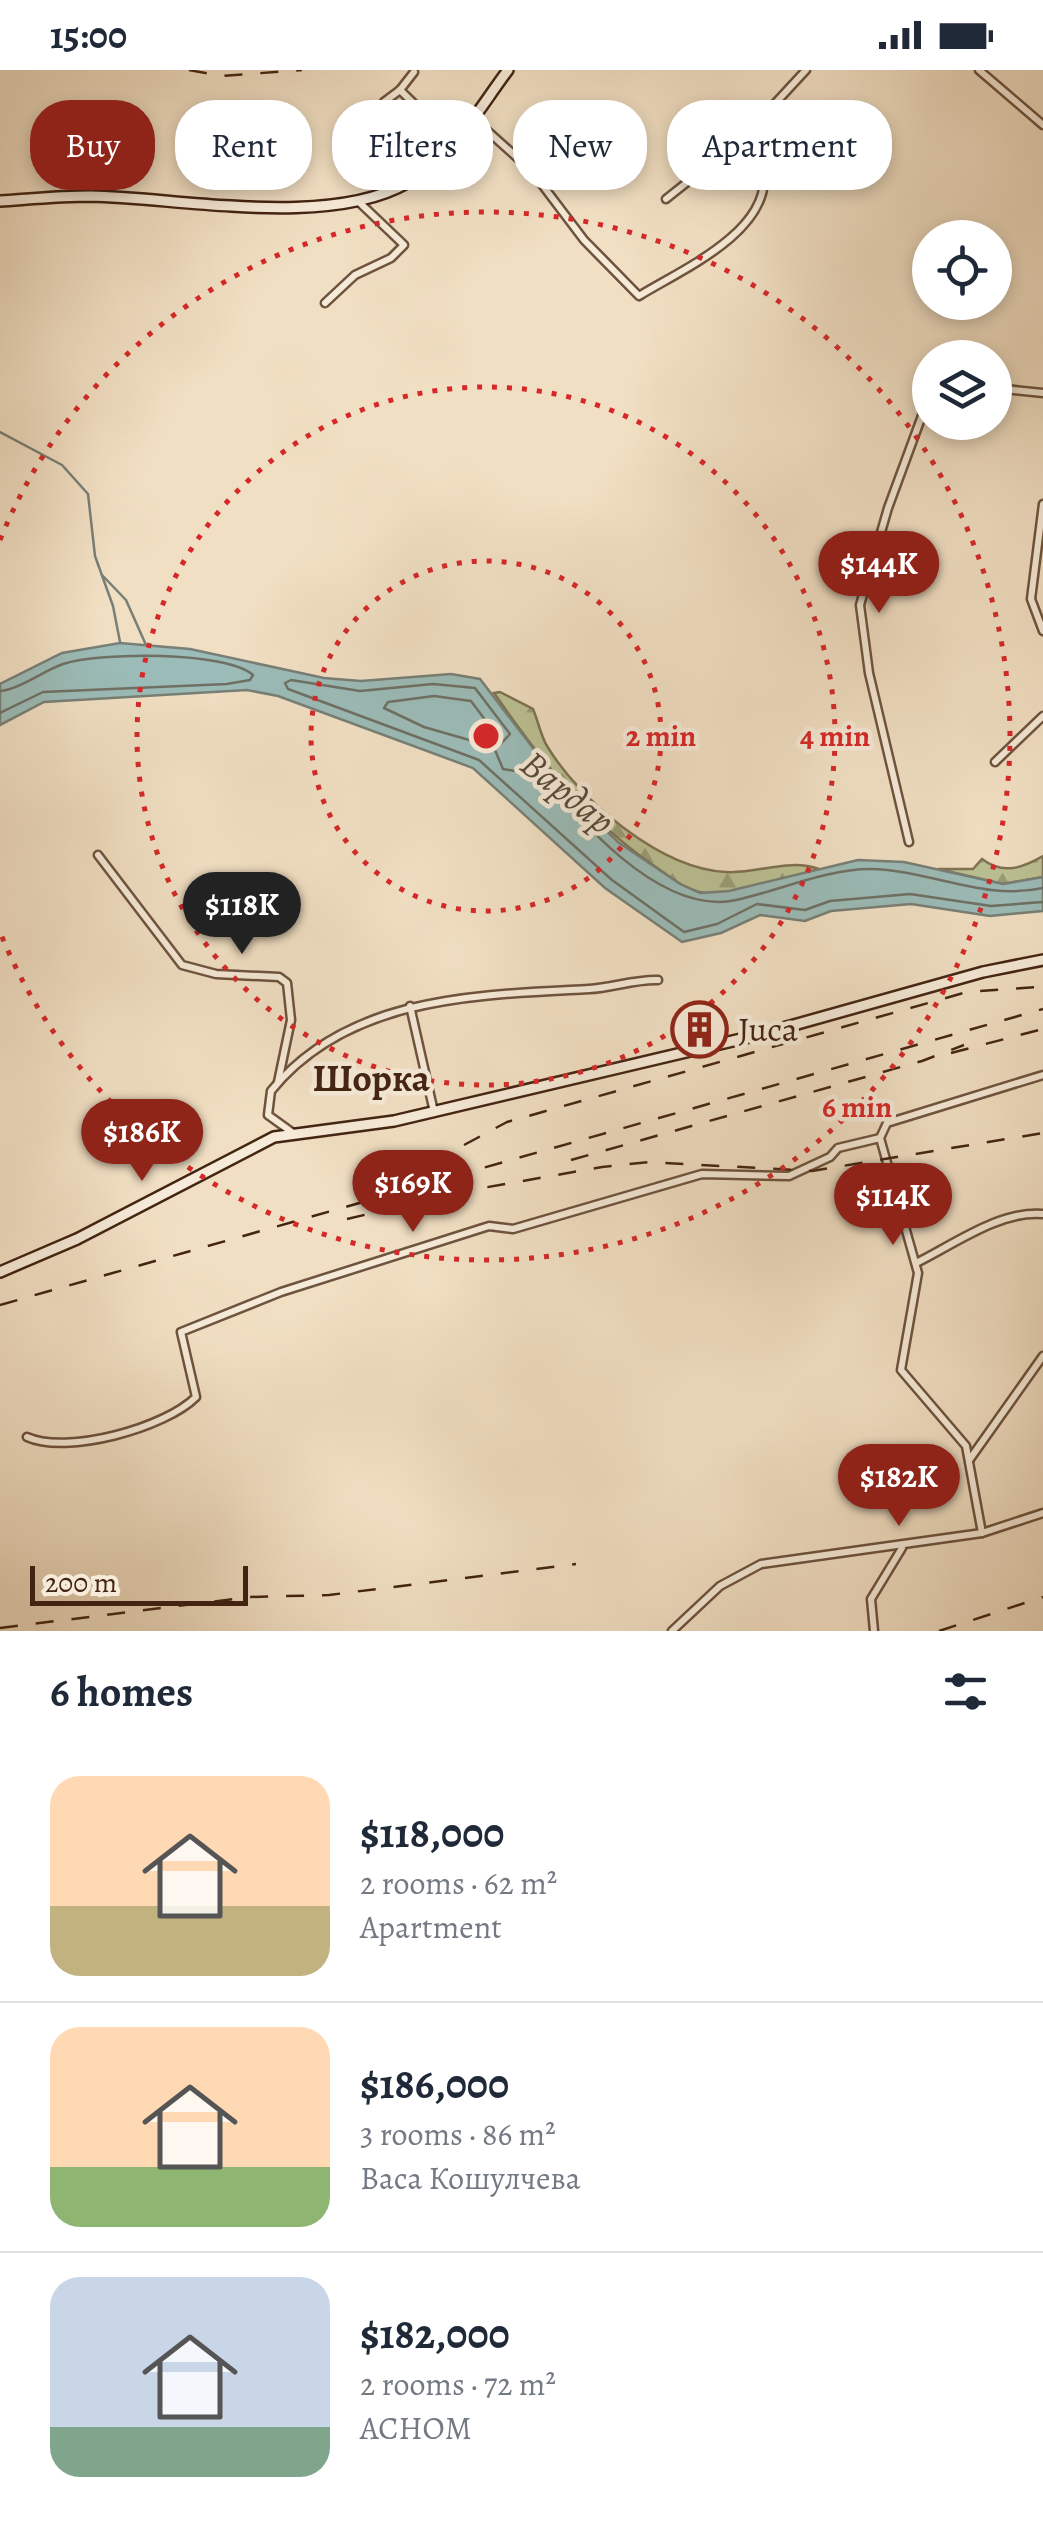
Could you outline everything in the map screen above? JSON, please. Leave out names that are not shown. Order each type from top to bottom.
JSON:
[{"type":"main road","points":[[486,100],[508,70]]},
{"type":"main road","points":[[0,201],[89,196],[299,206],[359,202],[390,190]]},
{"type":"main road","points":[[0,1272],[137,1210],[244,1149],[294,1134],[366,1128],[758,1035],[983,972],[1043,960]]},
{"type":"street","points":[[778,100],[806,70]]},
{"type":"street","points":[[979,70],[1043,125]]},
{"type":"street","points":[[387,100],[414,72]]},
{"type":"street","points":[[400,90],[410,100]]},
{"type":"street","points":[[493,136],[530,170],[584,240],[639,296],[686,270],[735,235],[763,190]]},
{"type":"street","points":[[666,199],[678,190]]},
{"type":"street","points":[[325,302],[355,276],[391,258],[404,244],[359,202]]},
{"type":"street","points":[[1012,390],[1043,393]]},
{"type":"street","points":[[909,842],[868,673],[860,605],[888,508],[913,440]]},
{"type":"street","points":[[1043,504],[1031,599],[1043,632]]},
{"type":"street","points":[[995,762],[1043,716]]},
{"type":"street","points":[[98,856],[182,965],[216,974],[278,977],[287,983],[291,1020],[278,1083],[268,1102],[268,1115],[294,1134]]},
{"type":"street","points":[[278,1083],[348,1030],[410,1006],[658,980]]},
{"type":"street","points":[[410,1006],[434,1112]]},
{"type":"street","points":[[982,1533],[970,1460],[960,1438],[900,1370],[918,1283],[916,1263],[880,1138],[887,1123],[913,1112],[1043,1075]]},
{"type":"street","points":[[27,1437],[55,1443],[124,1432],[180,1414],[196,1397],[181,1332],[281,1292],[488,1226],[513,1229],[702,1174],[789,1176],[830,1158],[838,1148],[880,1138]]},
{"type":"street","points":[[916,1263],[984,1229],[1016,1217],[1043,1214]]},
{"type":"street","points":[[970,1460],[1043,1356]]},
{"type":"street","points":[[672,1631],[720,1586],[761,1564],[982,1533],[1043,1514]]},
{"type":"street","points":[[874,1631],[871,1599],[903,1546]]},
{"type":"green space","points":[[500,692],[533,709],[547,746],[562,767],[601,809],[649,845],[675,859],[726,872],[796,865],[819,869],[728,893],[699,892],[681,884],[629,847],[585,808],[494,693]]},
{"type":"green space","points":[[1043,856],[1043,877],[1003,884],[938,869],[973,869],[982,859],[997,867],[1012,868]]},
{"type":"water","points":[[120,643],[190,649],[324,678],[361,681],[451,674],[480,679],[569,795],[618,842],[700,893],[729,891],[858,860],[904,862],[1003,884],[1043,877],[1043,911],[990,916],[911,904],[831,911],[805,921],[760,915],[721,933],[682,942],[605,888],[473,768],[278,696],[247,690],[44,702],[0,725],[0,684],[62,653]]},
{"type":"waterway","points":[[0,432],[62,465],[88,494],[95,556],[113,606],[120,642]]},
{"type":"waterway","points":[[102,575],[126,600],[146,645]]},
{"type":"railway","points":[[189,70],[222,76],[302,70]]},
{"type":"railway","points":[[464,1145],[507,1122],[967,992],[1038,987]]},
{"type":"railway","points":[[0,1305],[1043,1009]]},
{"type":"railway","points":[[951,1053],[1043,1029]]},
{"type":"railway","points":[[571,1160],[922,1061],[964,1045]]},
{"type":"railway","points":[[347,1219],[471,1190],[602,1167],[649,1162],[812,1171],[1043,1133]]},
{"type":"railway","points":[[0,1628],[250,1597],[329,1595],[576,1564]]},
{"type":"railway","points":[[939,1631],[1043,1597]]},
{"type":"place","name":"Juca","points":[[699,1029]]},
{"type":"district","name":"Шорка","points":[[371,1078]]},
{"type":"water label","name":"Вардар","points":[[568,792]]}]
